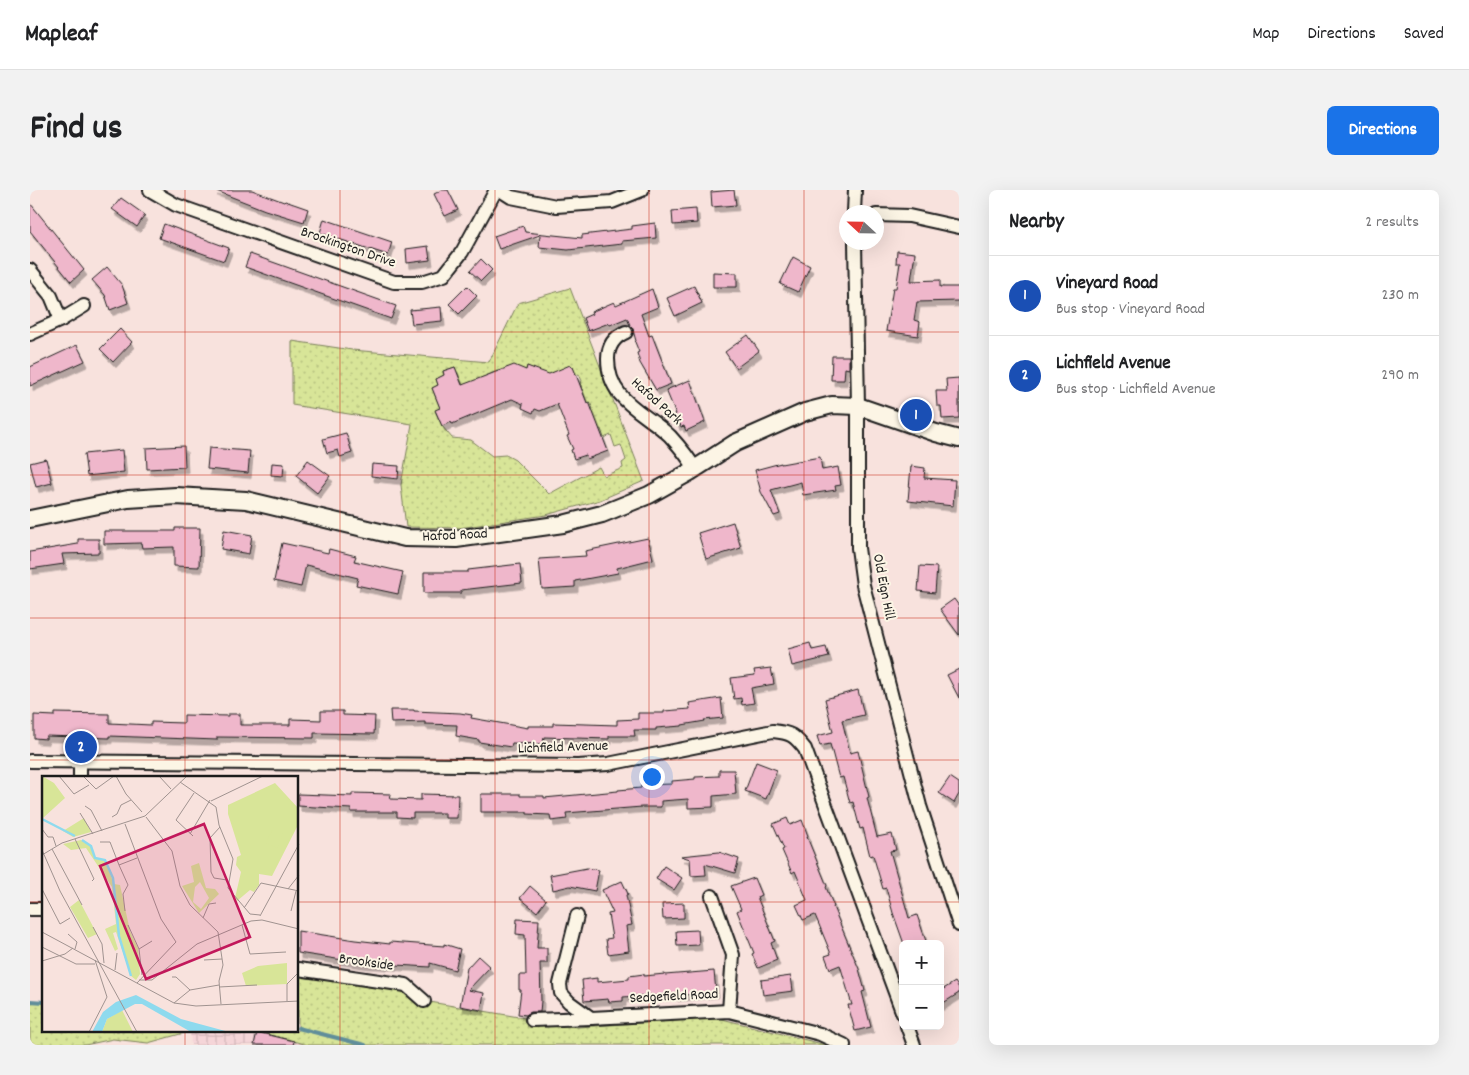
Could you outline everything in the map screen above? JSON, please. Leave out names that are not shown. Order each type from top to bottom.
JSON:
[{"type":"street","name":"Brockington Drive","points":[[150,190],[176,205],[394,282],[422,282],[444,276],[462,252],[498,190]]},
{"type":"street","points":[[498,190],[512,197],[556,206],[612,202],[642,190]]},
{"type":"street","points":[[854,190],[854,205]]},
{"type":"street","points":[[884,215],[909,216],[959,227]]},
{"type":"street","name":"Old Eign Hill","points":[[855,250],[858,548],[864,584],[920,806],[959,925]]},
{"type":"street","points":[[30,270],[51,296],[61,320]]},
{"type":"street","points":[[30,334],[61,320],[84,306]]},
{"type":"street","name":"Hafod Park","points":[[626,332],[619,335],[612,344],[608,354],[608,370],[613,385],[629,403],[668,434],[686,453],[695,469]]},
{"type":"street","name":"Hafod Road","points":[[30,519],[128,498],[176,496],[246,500],[405,538],[456,539],[563,524],[602,514],[649,495],[695,469],[735,443],[805,412],[832,405],[858,406],[959,439]]},
{"type":"street","name":"Lichfield Avenue","points":[[30,761],[578,766],[608,764],[773,731],[787,732],[798,740],[805,749],[899,1003]]},
{"type":"street","points":[[80,762],[80,776]]},
{"type":"street","points":[[712,896],[733,955],[729,1011]]},
{"type":"street","points":[[577,916],[560,984],[561,993],[569,1002],[591,1018]]},
{"type":"street","name":"Brookside","points":[[299,969],[406,985],[424,1001]]},
{"type":"street","name":"Sedgefield Road","points":[[532,1020],[729,1011],[820,1034],[844,1045]]},
{"type":"street","points":[[908,1030],[914,1045]]},
{"type":"shaded area","points":[[190,1032],[258,1032],[308,1045],[191,1045]]},
{"type":"green space","points":[[570,288],[644,481],[600,500],[546,515],[459,528],[406,527],[401,485],[412,424],[292,405],[292,341],[352,350],[489,362],[518,303]],"holes":[[[527,366],[550,376],[573,367],[576,375],[579,374],[587,403],[590,402],[599,430],[601,429],[604,438],[611,435],[615,447],[621,445],[626,460],[622,463],[623,468],[604,476],[599,467],[549,494],[515,460],[506,455],[492,456],[471,440],[452,438],[442,426],[435,411],[440,408],[432,388],[438,385],[436,379],[444,375],[443,371],[455,367],[463,386],[497,371],[526,370]]]},
{"type":"green space","points":[[299,969],[406,985],[424,1001],[578,1027],[718,1018],[826,1045],[308,1045],[258,1032],[299,1032]]},
{"type":"green space","points":[[30,1001],[42,1002],[42,1032],[187,1032],[148,1043],[113,1039],[85,1045],[30,1045]]},
{"type":"building","points":[[214,190],[252,190],[308,209],[304,222],[265,210]]},
{"type":"building","points":[[442,190],[448,190],[458,210],[445,216],[434,194]]},
{"type":"building","points":[[734,190],[736,205],[712,207],[711,192]]},
{"type":"building","points":[[121,198],[145,215],[137,227],[112,209]]},
{"type":"building","points":[[30,203],[84,270],[71,282],[30,231]]},
{"type":"building","points":[[696,209],[697,223],[673,225],[672,211]]},
{"type":"building","points":[[324,219],[392,242],[388,255],[320,233]]},
{"type":"building","points":[[655,223],[656,238],[622,241],[622,244],[568,250],[539,247],[540,235],[499,249],[494,236],[523,226],[525,232],[582,238],[582,235],[632,229],[632,226]]},
{"type":"building","points":[[164,224],[229,248],[224,261],[159,238]]},
{"type":"building","points":[[428,246],[430,260],[407,263],[406,249]]},
{"type":"building","points":[[897,251],[915,253],[911,281],[940,280],[940,287],[959,287],[959,301],[917,302],[914,320],[920,322],[918,336],[886,331],[893,288],[896,288],[900,263],[896,263]]},
{"type":"building","points":[[250,254],[396,306],[391,319],[245,267]]},
{"type":"building","points":[[793,257],[810,266],[798,292],[780,284]]},
{"type":"building","points":[[481,259],[492,270],[481,281],[470,271]]},
{"type":"building","points":[[107,267],[122,285],[128,303],[110,310],[105,295],[92,280]]},
{"type":"building","points":[[713,272],[737,273],[737,287],[713,287]]},
{"type":"building","points":[[467,286],[477,296],[459,314],[449,304]]},
{"type":"building","points":[[694,286],[702,303],[675,316],[667,298]]},
{"type":"building","points":[[652,289],[658,307],[641,314],[649,336],[652,335],[671,384],[656,390],[640,363],[633,329],[627,318],[588,331],[583,318],[592,314],[591,312],[614,302],[616,305]]},
{"type":"building","points":[[441,307],[442,321],[412,324],[410,310]]},
{"type":"building","points":[[120,329],[132,342],[113,362],[100,349]]},
{"type":"building","points":[[748,335],[759,351],[736,368],[725,352]]},
{"type":"building","points":[[77,345],[85,361],[30,386],[30,367]]},
{"type":"building","points":[[832,356],[849,356],[849,369],[845,368],[844,380],[831,380]]},
{"type":"building","points":[[514,365],[526,370],[527,366],[549,374],[570,365],[573,367],[608,451],[587,459],[586,455],[574,459],[571,450],[573,449],[567,436],[569,435],[557,404],[540,411],[535,409],[533,413],[522,408],[523,404],[512,399],[452,424],[451,422],[442,426],[435,410],[440,408],[432,388],[438,385],[436,379],[444,375],[443,371],[455,367],[462,385]]},
{"type":"building","points":[[959,378],[959,418],[942,419],[941,406],[937,406],[936,391],[947,391],[946,379]]},
{"type":"building","points":[[690,380],[705,422],[686,431],[684,426],[677,425],[674,415],[676,414],[666,390]]},
{"type":"building","points":[[346,433],[352,453],[340,457],[338,450],[327,453],[323,439]]},
{"type":"building","points":[[184,446],[185,467],[147,469],[146,448]]},
{"type":"building","points":[[209,448],[250,451],[248,473],[207,469]]},
{"type":"building","points":[[122,450],[124,472],[87,476],[84,454]]},
{"type":"building","points":[[820,457],[822,470],[838,467],[841,485],[835,486],[836,490],[803,495],[801,482],[771,490],[780,514],[774,516],[761,492],[755,470],[781,463]]},
{"type":"building","points":[[46,459],[52,483],[36,487],[30,463]]},
{"type":"building","points":[[308,460],[330,476],[317,493],[296,476]]},
{"type":"building","points":[[272,463],[284,464],[283,476],[271,475]]},
{"type":"building","points":[[372,464],[399,466],[398,479],[371,476]]},
{"type":"building","points":[[911,466],[925,468],[924,478],[955,480],[953,506],[908,501]]},
{"type":"building","points":[[733,522],[741,548],[706,559],[698,533]]},
{"type":"building","points":[[175,528],[200,528],[199,567],[174,566],[174,547],[142,548],[141,543],[104,544],[104,531],[175,531]]},
{"type":"building","points":[[224,530],[252,535],[249,554],[221,549]]},
{"type":"building","points":[[648,538],[653,559],[617,568],[618,573],[575,581],[575,587],[542,589],[539,559],[586,556],[585,551]]},
{"type":"building","points":[[78,539],[99,539],[99,553],[62,554],[64,564],[30,569],[30,552],[78,544]]},
{"type":"building","points":[[282,543],[328,553],[329,549],[356,556],[354,561],[403,572],[398,594],[356,585],[358,578],[306,565],[301,587],[274,581]]},
{"type":"building","points":[[520,564],[522,583],[461,590],[461,593],[424,593],[424,572],[468,572],[468,570]]},
{"type":"building","points":[[920,566],[937,567],[935,593],[918,591]]},
{"type":"building","points":[[954,599],[959,606],[959,635],[940,609]]},
{"type":"building","points":[[810,643],[812,650],[826,647],[829,657],[792,666],[788,649]]},
{"type":"building","points":[[771,668],[774,684],[751,688],[754,703],[742,705],[741,698],[734,699],[731,678],[755,675],[754,670]]},
{"type":"building","points":[[959,669],[959,698],[947,675]]},
{"type":"building","points":[[858,690],[864,715],[842,720],[850,753],[858,751],[877,837],[892,834],[896,850],[890,851],[909,918],[917,915],[926,940],[903,940],[886,888],[883,889],[873,855],[870,856],[863,828],[860,829],[853,802],[850,803],[843,777],[839,778],[830,744],[820,746],[817,736],[833,732],[825,699]]},
{"type":"building","points":[[721,698],[723,718],[704,720],[682,726],[656,728],[656,730],[634,730],[635,736],[609,736],[609,739],[544,737],[543,744],[512,743],[511,747],[456,736],[457,725],[425,724],[425,722],[391,723],[390,710],[460,713],[472,715],[471,718],[528,728],[528,726],[553,726],[553,723],[617,725],[617,720],[638,719],[638,713],[664,713],[664,711],[690,709],[689,703]]},
{"type":"building","points":[[321,711],[343,711],[343,715],[375,716],[374,734],[314,733],[314,738],[217,737],[217,740],[109,736],[109,738],[46,736],[46,739],[34,738],[34,715],[55,716],[55,713],[109,714],[109,723],[151,725],[151,722],[184,723],[184,715],[228,716],[228,714],[240,714],[240,725],[290,725],[290,719],[321,720]]},
{"type":"building","points":[[756,762],[777,770],[766,799],[745,791]]},
{"type":"building","points":[[719,770],[734,770],[736,794],[713,796],[713,807],[688,808],[688,799],[661,801],[661,807],[566,813],[567,819],[551,821],[550,815],[527,814],[527,812],[481,812],[481,794],[520,794],[520,796],[544,796],[544,798],[618,791],[641,788],[641,785],[672,784],[672,781],[695,779],[695,777],[719,776]]},
{"type":"building","points":[[950,777],[959,783],[959,794],[954,803],[939,793]]},
{"type":"building","points":[[352,793],[391,794],[390,799],[421,800],[421,794],[458,795],[457,818],[445,818],[445,813],[413,813],[413,818],[397,817],[397,812],[351,812],[351,809],[299,806],[299,794],[352,796]]},
{"type":"building","points":[[787,818],[790,825],[802,820],[833,907],[859,969],[865,991],[862,992],[871,1027],[855,1031],[848,1005],[852,1005],[840,965],[830,969],[825,956],[831,954],[815,915],[803,920],[796,905],[807,900],[795,871],[792,873],[773,824]]},
{"type":"building","points":[[719,852],[739,859],[735,873],[705,864],[706,875],[691,876],[690,859],[681,856]]},
{"type":"building","points":[[664,866],[682,878],[674,890],[656,879]]},
{"type":"building","points":[[587,868],[599,870],[595,891],[570,886],[553,890],[550,875]]},
{"type":"building","points":[[754,878],[761,895],[757,897],[775,941],[771,943],[777,960],[758,968],[737,911],[741,909],[731,886]]},
{"type":"building","points":[[622,881],[628,894],[626,895],[632,925],[626,926],[629,951],[608,954],[606,939],[612,938],[608,914],[613,913],[602,890]]},
{"type":"building","points":[[530,886],[546,900],[537,912],[520,898]]},
{"type":"building","points":[[684,903],[684,918],[663,919],[662,904]]},
{"type":"building","points":[[517,919],[539,920],[537,948],[547,948],[547,963],[540,963],[540,1012],[531,1012],[526,1015],[518,1014],[521,990],[519,990],[519,975],[526,975],[525,935],[516,934]]},
{"type":"building","points":[[698,930],[699,945],[677,946],[676,931]]},
{"type":"building","points":[[299,931],[390,944],[390,942],[444,946],[444,944],[460,949],[455,970],[430,963],[430,967],[362,963],[299,953]]},
{"type":"building","points":[[478,956],[490,967],[468,990],[484,993],[481,1010],[460,1006],[467,968]]},
{"type":"building","points":[[714,971],[716,992],[675,996],[675,994],[623,997],[623,1001],[609,1002],[608,999],[584,1001],[582,980],[597,978],[597,982],[629,979],[629,976],[644,974],[644,976]]},
{"type":"building","points":[[791,976],[793,991],[763,995],[761,980]]},
{"type":"building","points":[[955,982],[959,988],[959,993],[944,1002],[944,989]]},
{"type":"building","points":[[257,1032],[294,1041],[293,1045],[254,1045]]},
{"type":"waterway","points":[[30,1001],[42,1002]]},
{"type":"waterway","points":[[299,1028],[365,1045]]},
{"type":"place","name":"Vineyard Road","points":[[916,415]]},
{"type":"place","name":"Lichfield Avenue","points":[[81,747]]}]
